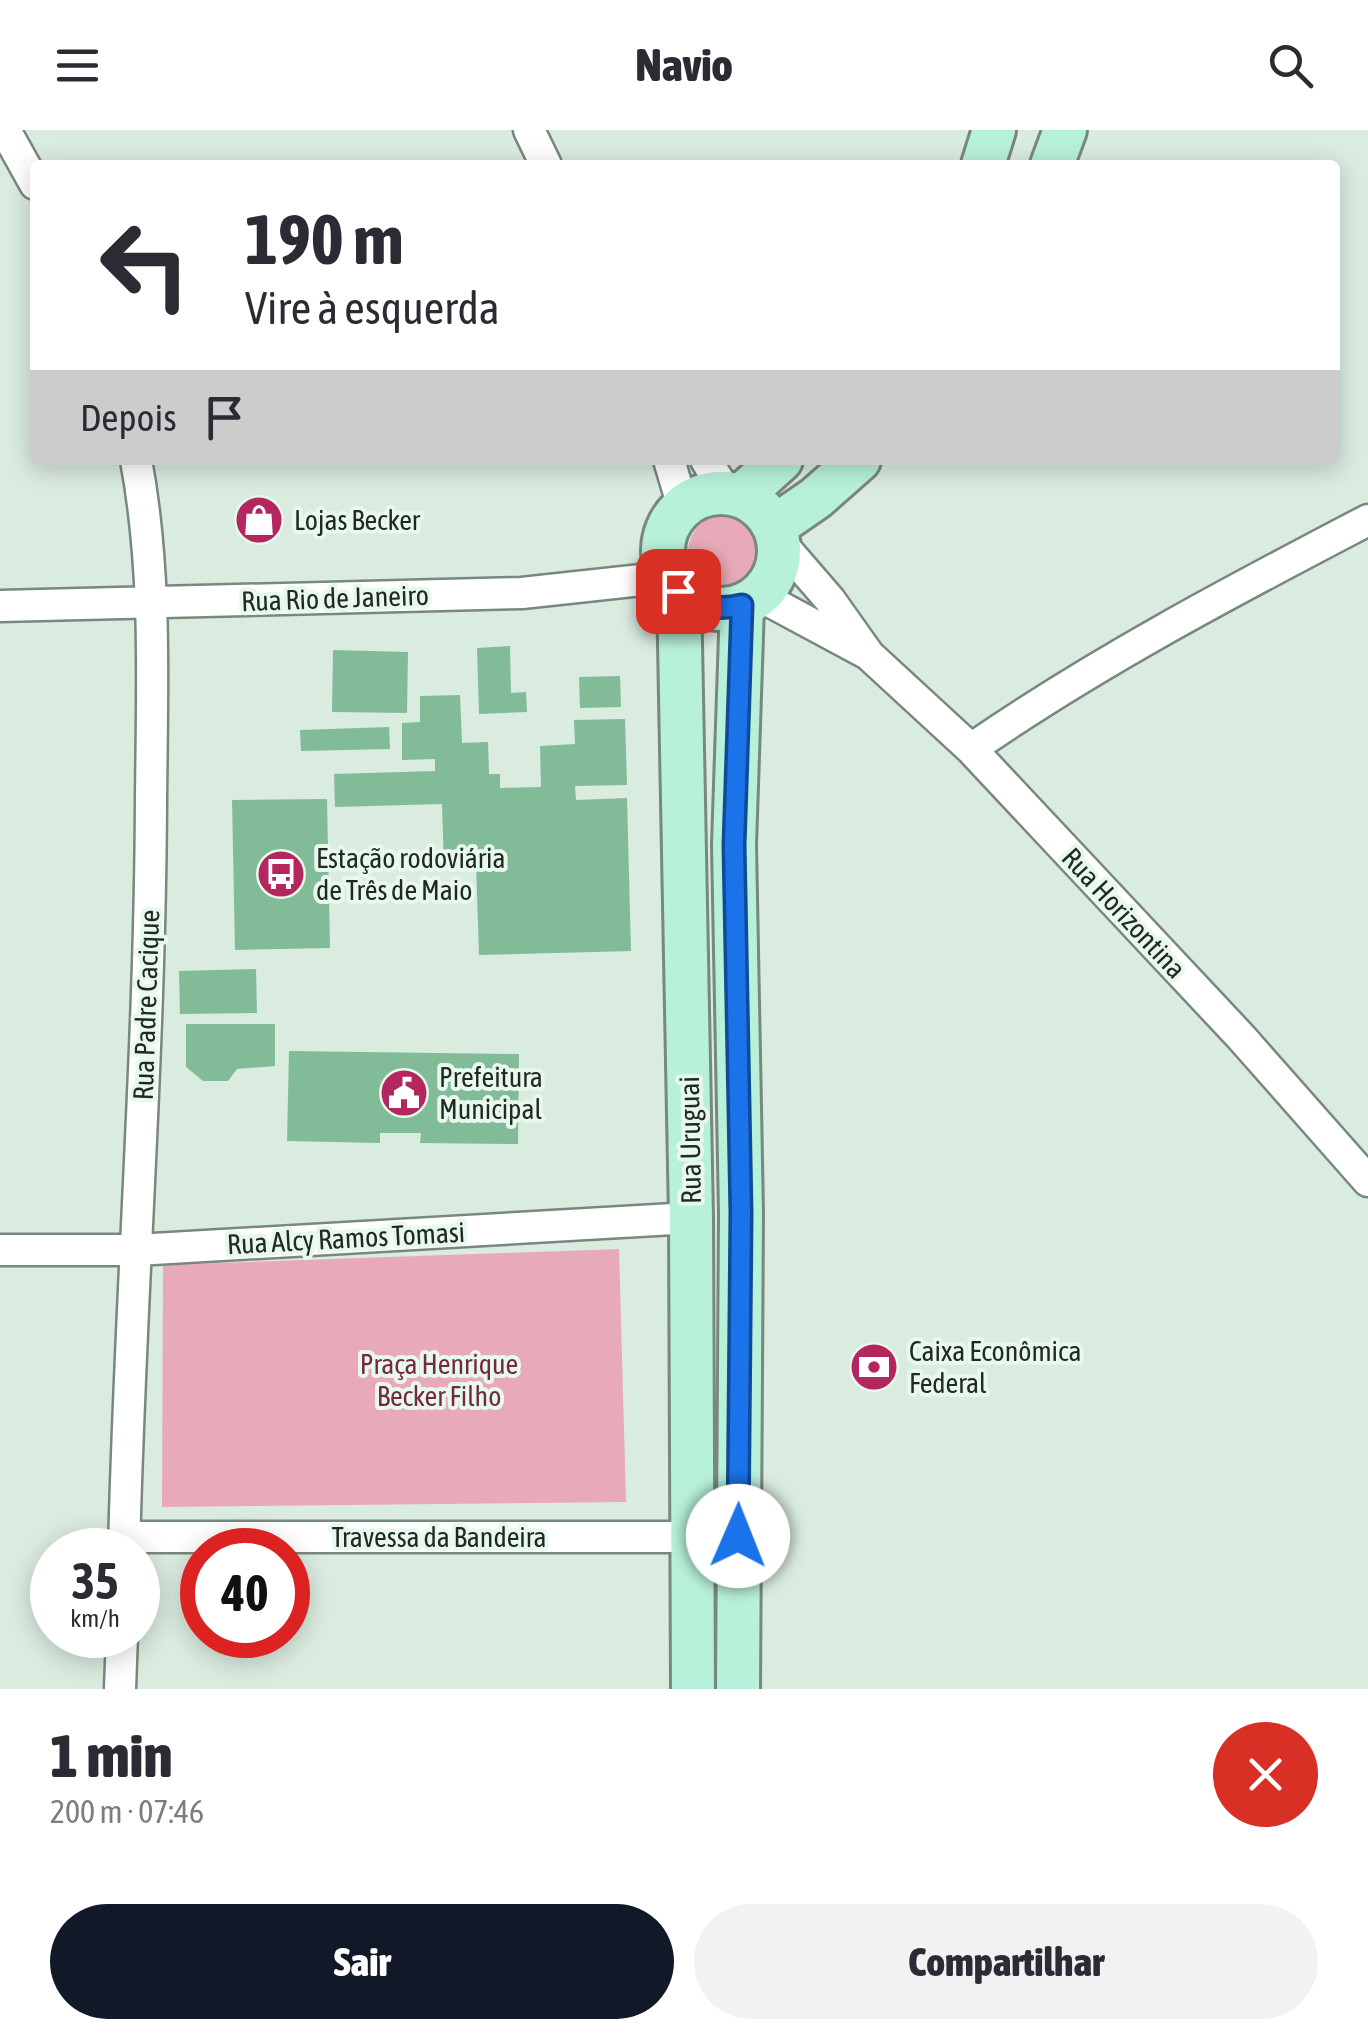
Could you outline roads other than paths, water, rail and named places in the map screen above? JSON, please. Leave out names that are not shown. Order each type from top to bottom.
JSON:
[{"type":"street","points":[[5,130],[30,175]]},
{"type":"street","points":[[529,130],[544,160]]},
{"type":"street","points":[[985,160],[994,130]]},
{"type":"street","points":[[1054,160],[1065,130]]},
{"type":"street","name":"Rua Padre Cacique","points":[[125,1528],[151,881],[152,603],[146,514],[137,465]]},
{"type":"street","points":[[670,465],[683,507]]},
{"type":"street","points":[[725,483],[755,504],[776,534],[775,571],[750,600],[726,609],[706,607],[674,584],[663,546],[673,518],[683,507],[725,483],[769,465]]},
{"type":"street","points":[[776,534],[853,465]]},
{"type":"street","points":[[970,750],[1056,690],[1368,520]]},
{"type":"street","name":"Rua Horizontina","points":[[776,534],[869,654],[970,750],[1240,1036],[1368,1181]]},
{"type":"street","name":"Rua Rio de Janeiro","points":[[0,606],[522,593],[674,584]]},
{"type":"street","name":"Rua Uruguai","points":[[674,584],[691,1218],[693,1689]]},
{"type":"street","name":"Rua Horizontina","points":[[750,600],[869,654]]},
{"type":"street","name":"Rua Uruguai","points":[[738,1689],[741,1213],[734,845],[750,600]]},
{"type":"street","name":"Rua Alcy Ramos Tomasi","points":[[0,1250],[136,1250],[691,1218]]},
{"type":"street","name":"Travessa da Bandeira","points":[[160,1543],[693,1537]]},
{"type":"street","points":[[120,1689],[121,1658]]},
{"type":"place","name":"Lojas Becker","points":[[259,520]]},
{"type":"place","name":"Estação rodoviária de Três de Maio","points":[[281,874]]},
{"type":"place","name":"Prefeitura Municipal","points":[[404,1093]]},
{"type":"place","name":"Caixa Econômica Federal","points":[[874,1367]]},
{"type":"park label","name":"Praça Henrique Becker Filho","points":[[439,1380]]}]
